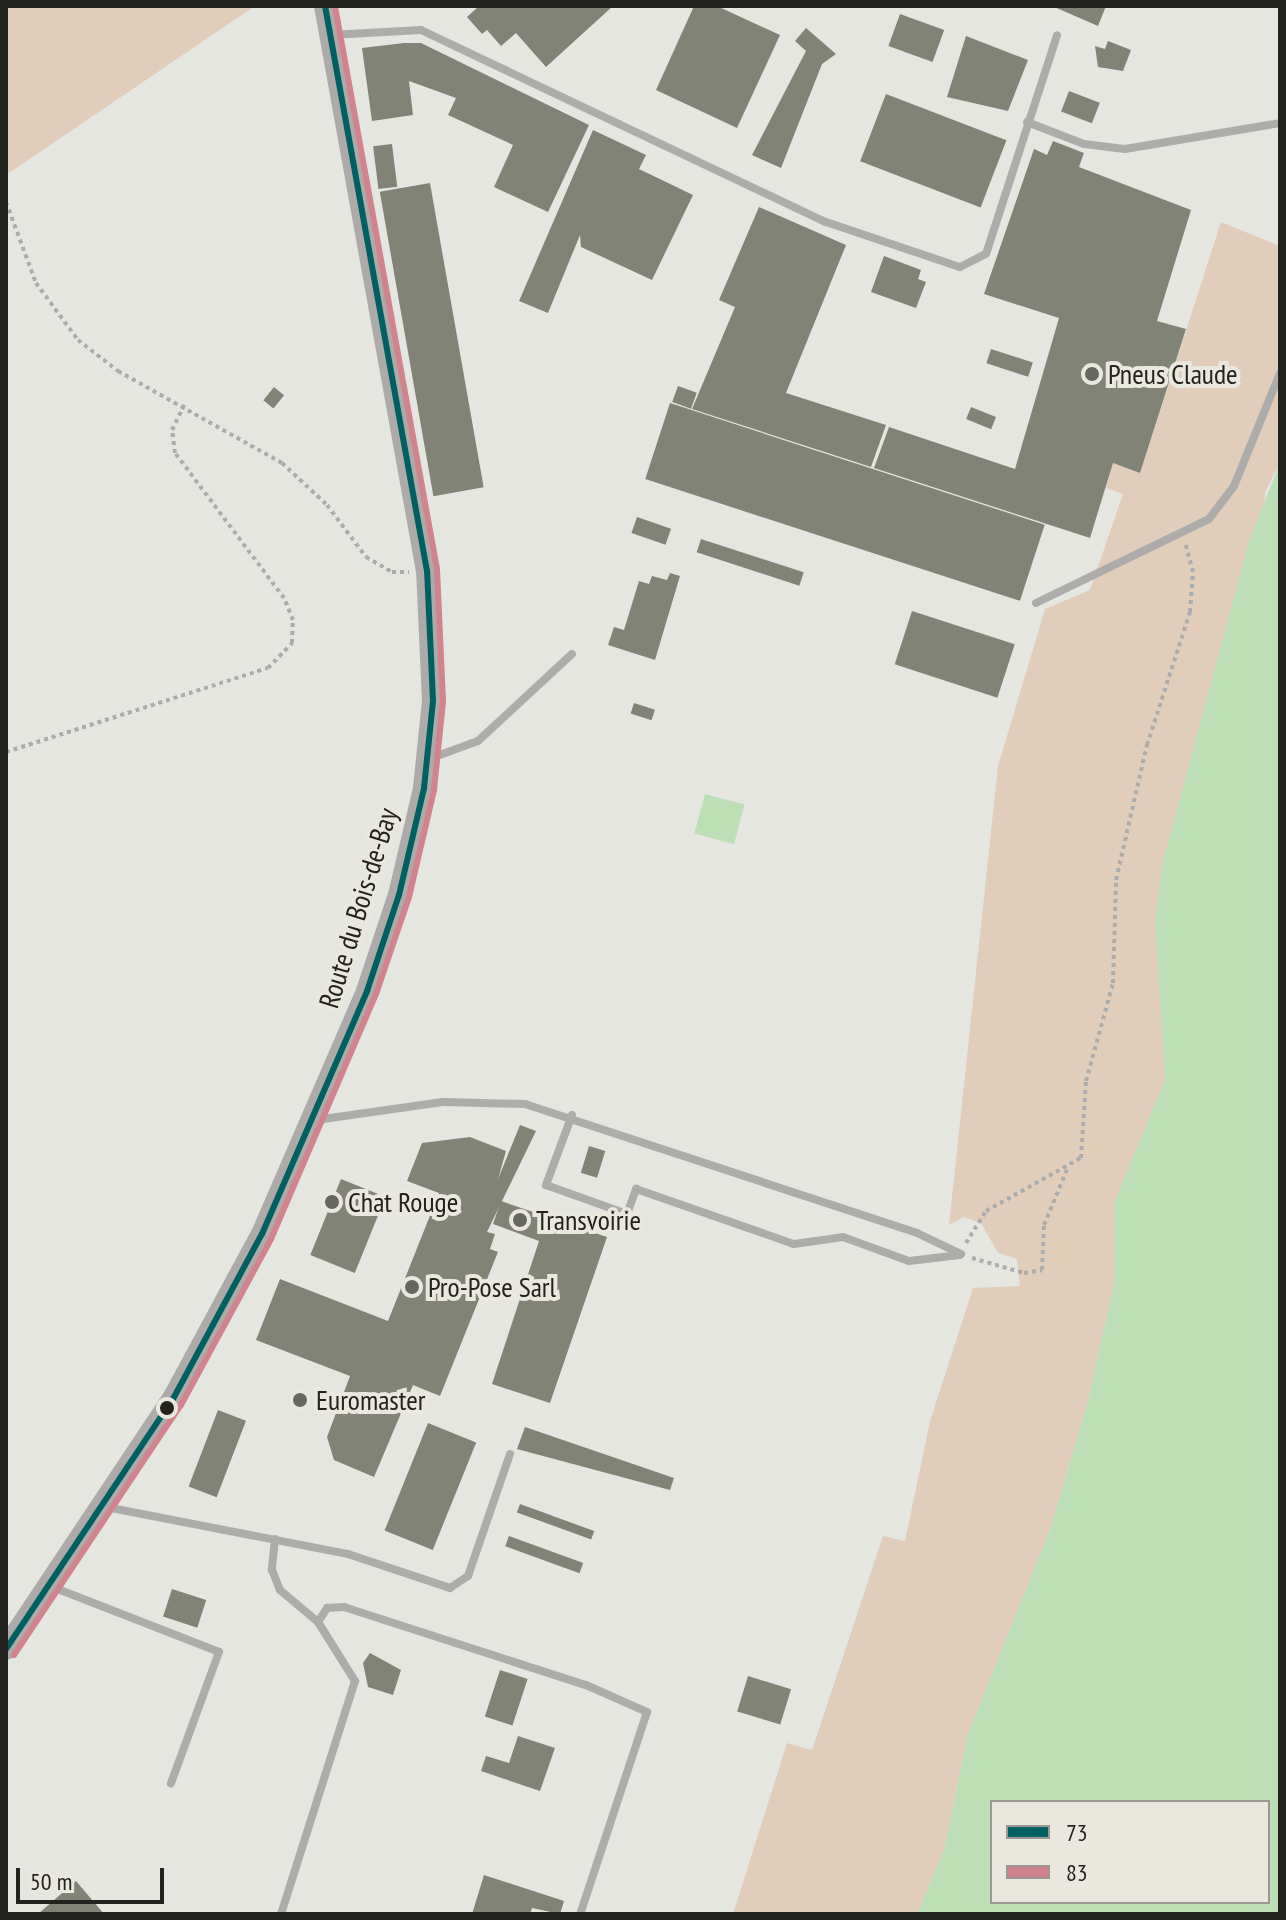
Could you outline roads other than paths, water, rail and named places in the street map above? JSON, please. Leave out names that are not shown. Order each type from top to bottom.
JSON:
[{"type":"main road","name":"Route du Bois-de-Bay","points":[[6,1649],[105,1507],[220,1316],[316,1120],[399,895],[428,759],[434,640],[427,571],[325,6]]},
{"type":"lane","points":[[330,35],[421,30],[826,222],[960,267],[986,254],[1057,35]]},
{"type":"lane","points":[[1027,122],[1084,144],[1125,149],[1280,123]]},
{"type":"lane","points":[[1036,603],[1184,535],[1223,503],[1280,373]]},
{"type":"lane","points":[[428,759],[478,741],[572,654]]},
{"type":"lane","points":[[316,1120],[455,1102],[525,1104],[572,1115],[917,1233],[961,1254],[909,1261],[843,1237],[794,1244],[636,1189],[627,1214],[546,1185],[572,1115]]},
{"type":"lane","points":[[105,1507],[275,1539],[380,1563],[442,1587],[459,1586],[510,1454]]},
{"type":"lane","points":[[275,1539],[275,1581],[318,1622],[355,1681],[281,1914]]},
{"type":"lane","points":[[50,1586],[219,1652],[171,1783]]},
{"type":"lane","points":[[318,1622],[327,1608],[344,1607],[586,1685],[647,1712],[580,1914]]},
{"type":"place","name":"Pneus Claude","points":[[1092,374]]},
{"type":"place","name":"Chat Rouge","points":[[332,1202]]},
{"type":"place","name":"Transvoirie","points":[[520,1220]]},
{"type":"place","name":"Pro-Pose Sarl","points":[[412,1287]]},
{"type":"place","name":"Euromaster","points":[[300,1400]]}]
